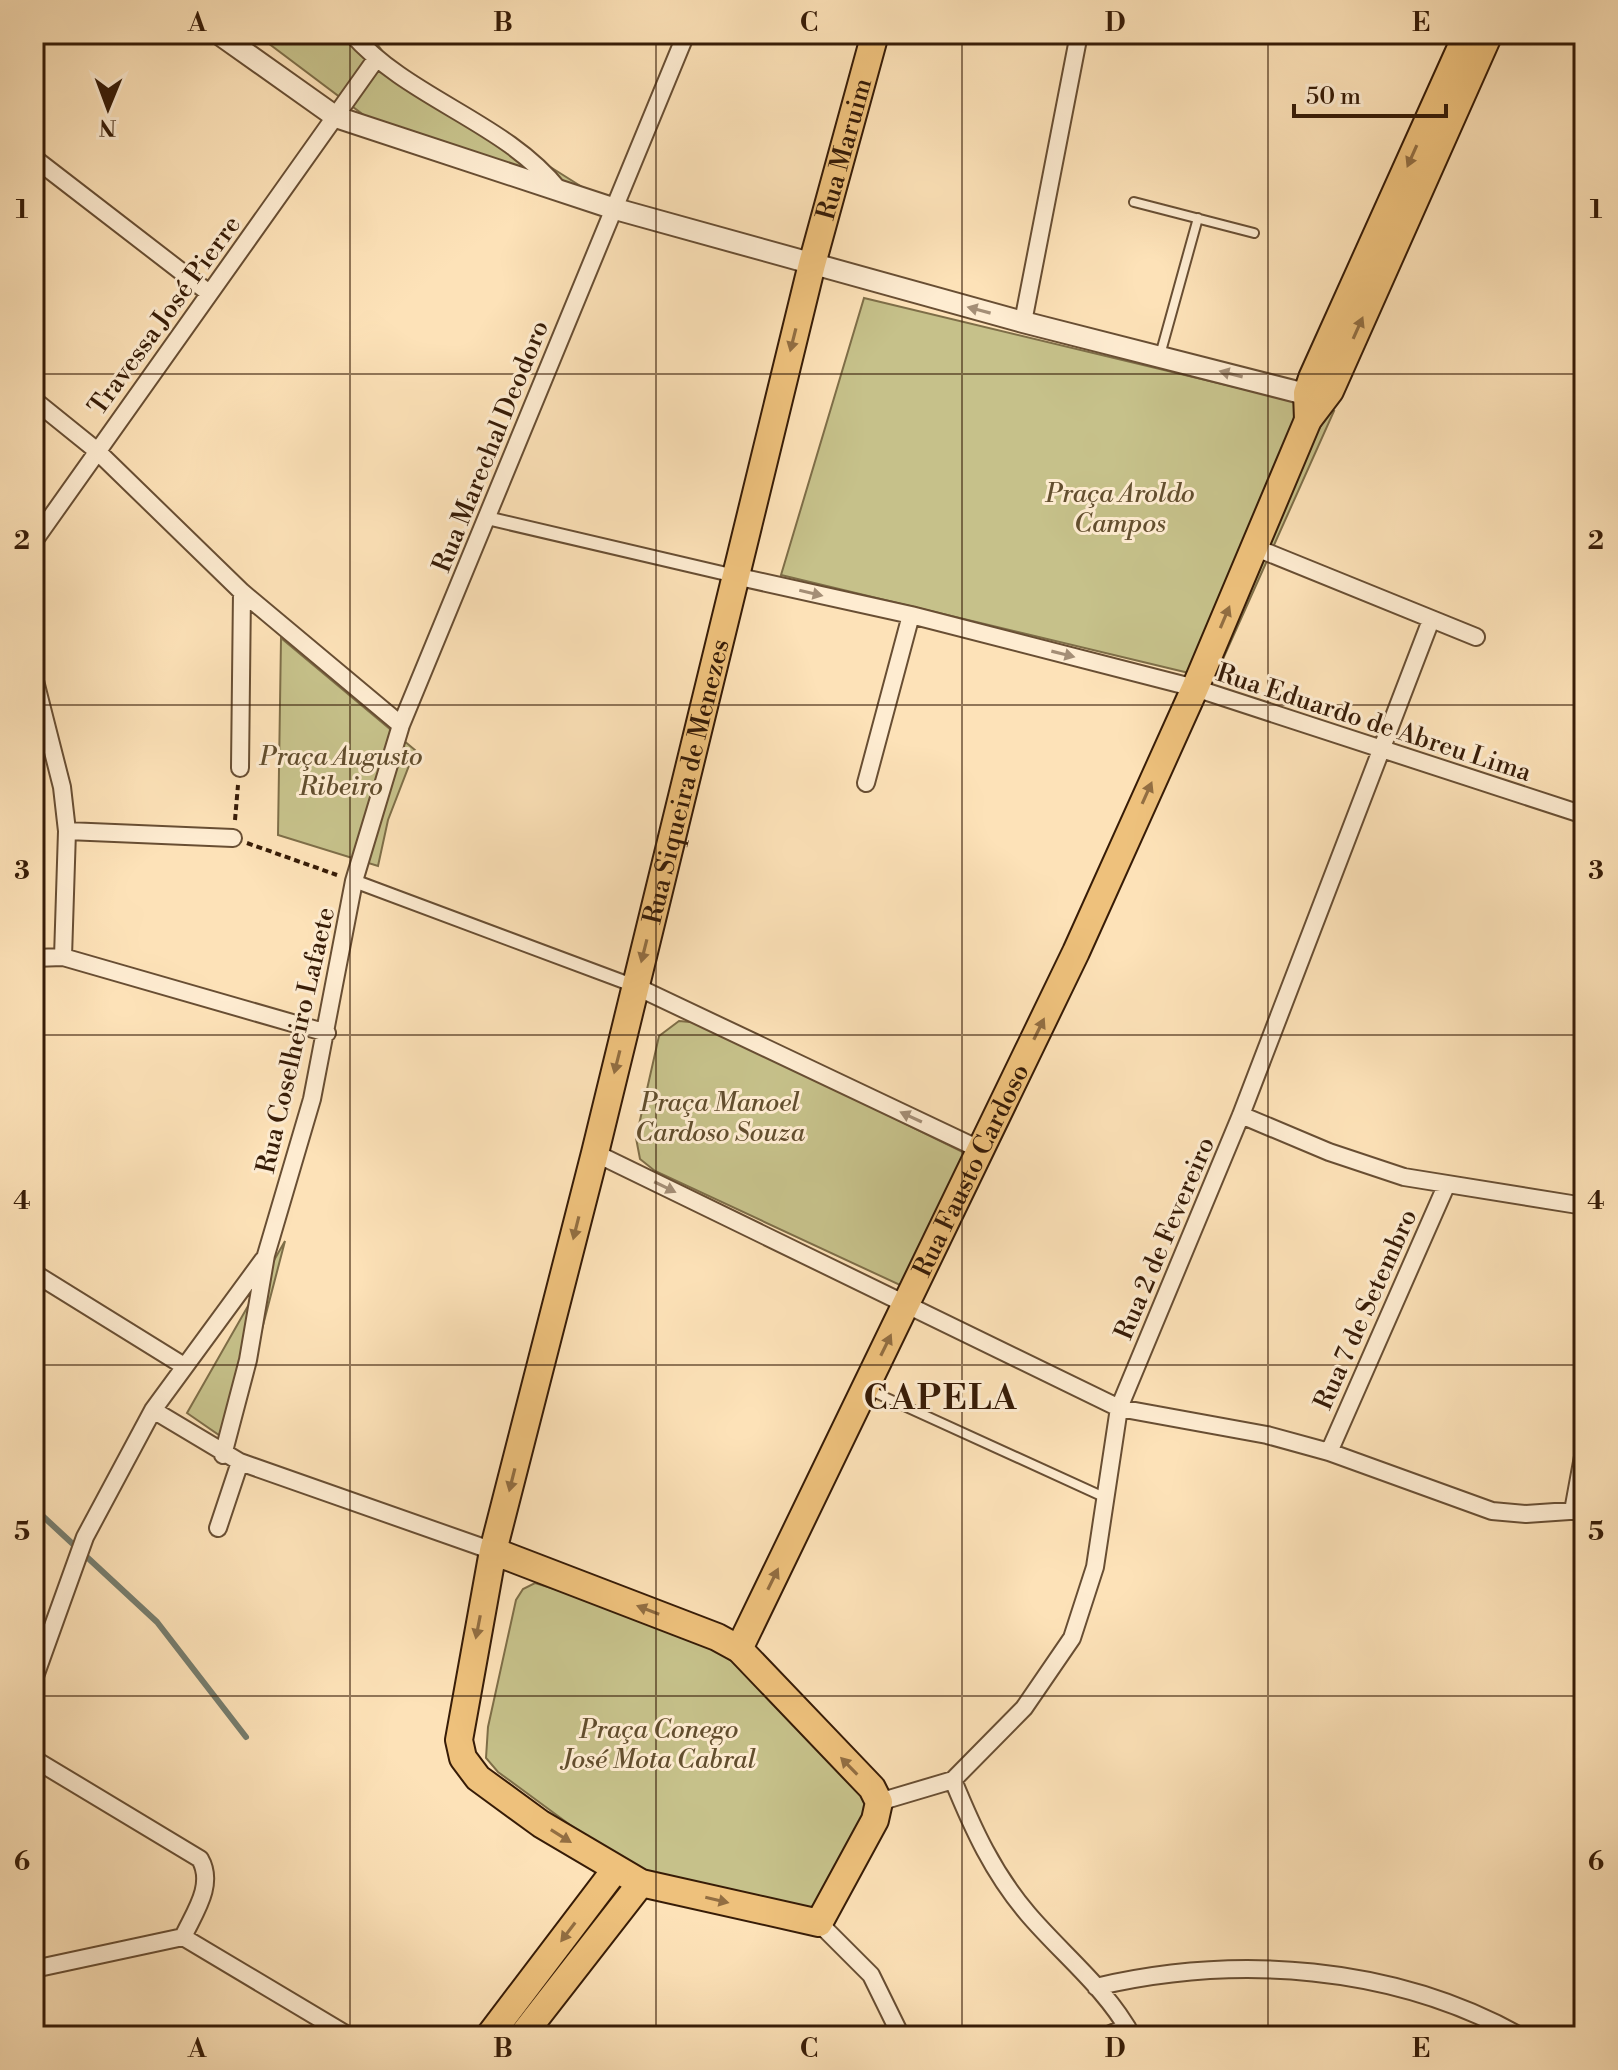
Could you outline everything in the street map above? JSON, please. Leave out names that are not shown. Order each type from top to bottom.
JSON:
[{"type":"main road","name":"Rua Maruim","points":[[812,264],[875,34]]},
{"type":"main road","points":[[1195,688],[1467,34]]},
{"type":"main road","points":[[1316,396],[1489,34]]},
{"type":"main road","points":[[735,576],[812,264]]},
{"type":"main road","name":"Rua Siqueira de Menezes","points":[[635,986],[735,576]]},
{"type":"main road","name":"Rua Fausto Cardoso","points":[[739,1649],[981,1150],[1195,688]]},
{"type":"main road","points":[[493,1551],[717,1637],[739,1649],[872,1788],[879,1802],[875,1820],[819,1923],[641,1883],[615,1870],[478,1778],[463,1758],[460,1726],[493,1551],[635,986]]},
{"type":"main road","points":[[489,2036],[615,1870]]},
{"type":"main road","points":[[522,2036],[641,1883]]},
{"type":"street","points":[[219,34],[336,117],[612,208],[1023,322],[1316,396]]},
{"type":"street","points":[[352,34],[376,59],[528,160],[559,190]]},
{"type":"street","name":"Rua Marechal Deodoro","points":[[354,881],[401,725],[686,34]]},
{"type":"street","points":[[1023,322],[1079,34]]},
{"type":"street","name":"Travessa José Pierre","points":[[34,541],[376,59]]},
{"type":"street","points":[[34,158],[209,293]]},
{"type":"street","points":[[34,400],[96,450],[242,592],[401,725]]},
{"type":"street","points":[[487,518],[911,615],[1195,688]]},
{"type":"street","points":[[1254,547],[1476,637]]},
{"type":"street","points":[[240,768],[242,592]]},
{"type":"street","points":[[866,783],[911,615]]},
{"type":"street","name":"Rua 2 de Fevereiro","points":[[879,1802],[953,1780],[1024,1708],[1072,1638],[1095,1567],[1119,1408],[1241,1115],[1431,620]]},
{"type":"street","points":[[34,677],[62,787],[67,831],[63,957]]},
{"type":"street","name":"Rua Eduardo de Abreu Lima","points":[[1195,688],[1584,815]]},
{"type":"street","points":[[67,831],[233,838]]},
{"type":"street","points":[[354,881],[635,986],[981,1150]]},
{"type":"street","name":"Rua Coselheiro Lafaete","points":[[266,1255],[312,1099],[354,881]]},
{"type":"street","points":[[34,958],[63,957],[327,1033]]},
{"type":"street","points":[[1241,1115],[1369,1167],[1446,1186],[1584,1206]]},
{"type":"street","points":[[595,1153],[1119,1408],[1267,1435],[1329,1452],[1492,1511],[1526,1514],[1579,1511],[1584,1451]]},
{"type":"street","name":"Rua 7 de Setembro","points":[[1329,1452],[1446,1186]]},
{"type":"street","points":[[34,1679],[85,1537],[153,1410],[266,1255]]},
{"type":"street","points":[[223,1455],[248,1360],[266,1255]]},
{"type":"street","points":[[34,1273],[184,1366]]},
{"type":"street","points":[[153,1410],[223,1455],[493,1551]]},
{"type":"street","points":[[218,1528],[240,1462]]},
{"type":"street","points":[[34,1759],[200,1859],[207,1871],[207,1884],[183,1937]]},
{"type":"street","points":[[953,1780],[980,1847],[1003,1883],[1096,1987],[1130,2032],[1106,2036]]},
{"type":"street","points":[[819,1923],[871,1975],[901,2036]]},
{"type":"street","points":[[34,1969],[183,1937],[349,2036]]},
{"type":"street","points":[[1096,1987],[1141,1976],[1190,1971],[1250,1970],[1339,1976],[1387,1982],[1428,1994],[1488,2018],[1520,2036]]},
{"type":"lane","points":[[1134,202],[1254,233]]},
{"type":"lane","points":[[1159,356],[1198,218]]},
{"type":"lane","points":[[865,1388],[1106,1498]]},
{"type":"path","points":[[240,768],[233,838],[354,881]]},
{"type":"green space","points":[[256,34],[370,34],[396,70],[598,197],[377,125]]},
{"type":"green space","name":"Praça Aroldo Campos","points":[[864,298],[1334,411],[1214,679],[781,575]]},
{"type":"green space","name":"Praça Augusto Ribeiro","points":[[281,638],[415,750],[388,820],[378,866],[278,835]]},
{"type":"green space","name":"Praça Manoel Cardoso Souza","points":[[679,1021],[701,1023],[977,1159],[980,1172],[927,1289],[915,1292],[655,1171],[640,1159],[636,1138],[659,1036]]},
{"type":"green space","points":[[285,1241],[232,1444],[187,1413]]},
{"type":"green space","name":"Praça Conego José Mota Cabral","points":[[535,1583],[739,1646],[875,1807],[826,1907],[802,1909],[655,1878],[615,1858],[498,1772],[486,1758],[488,1727],[516,1600],[523,1589]]},
{"type":"waterway","points":[[34,1508],[157,1622],[246,1737]]},
{"type":"district","name":"CAPELA","points":[[941,1397]]}]
